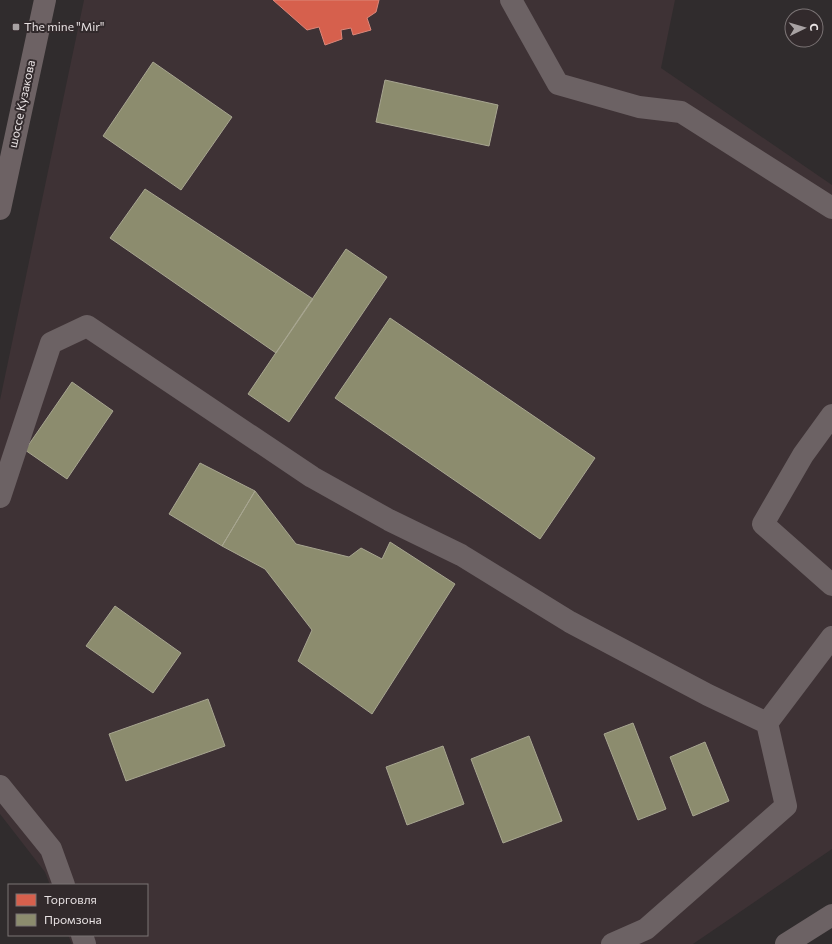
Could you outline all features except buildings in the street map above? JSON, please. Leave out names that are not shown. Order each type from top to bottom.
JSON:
[{"type":"main road","name":"шоссе Кузакова","points":[[0,209],[45,0]]},
{"type":"street","points":[[511,0],[558,84],[639,107],[681,112],[832,208]]},
{"type":"street","points":[[0,497],[51,344],[87,326],[312,477],[389,520],[460,555],[570,622],[708,695],[767,724]]},
{"type":"street","points":[[832,415],[803,455],[763,524],[832,584]]},
{"type":"street","points":[[612,944],[646,930],[786,806],[767,724],[832,637]]},
{"type":"street","points":[[0,786],[51,850],[64,884]]},
{"type":"street","points":[[786,944],[832,914]]},
{"type":"shaded area","points":[[84,0],[675,0],[661,68],[832,185],[832,849],[693,944],[72,944],[68,936],[148,936],[148,884],[50,884],[45,872],[0,814],[0,400]]},
{"type":"place","name":"The mine \"Mir\"","points":[[16,27]]}]
